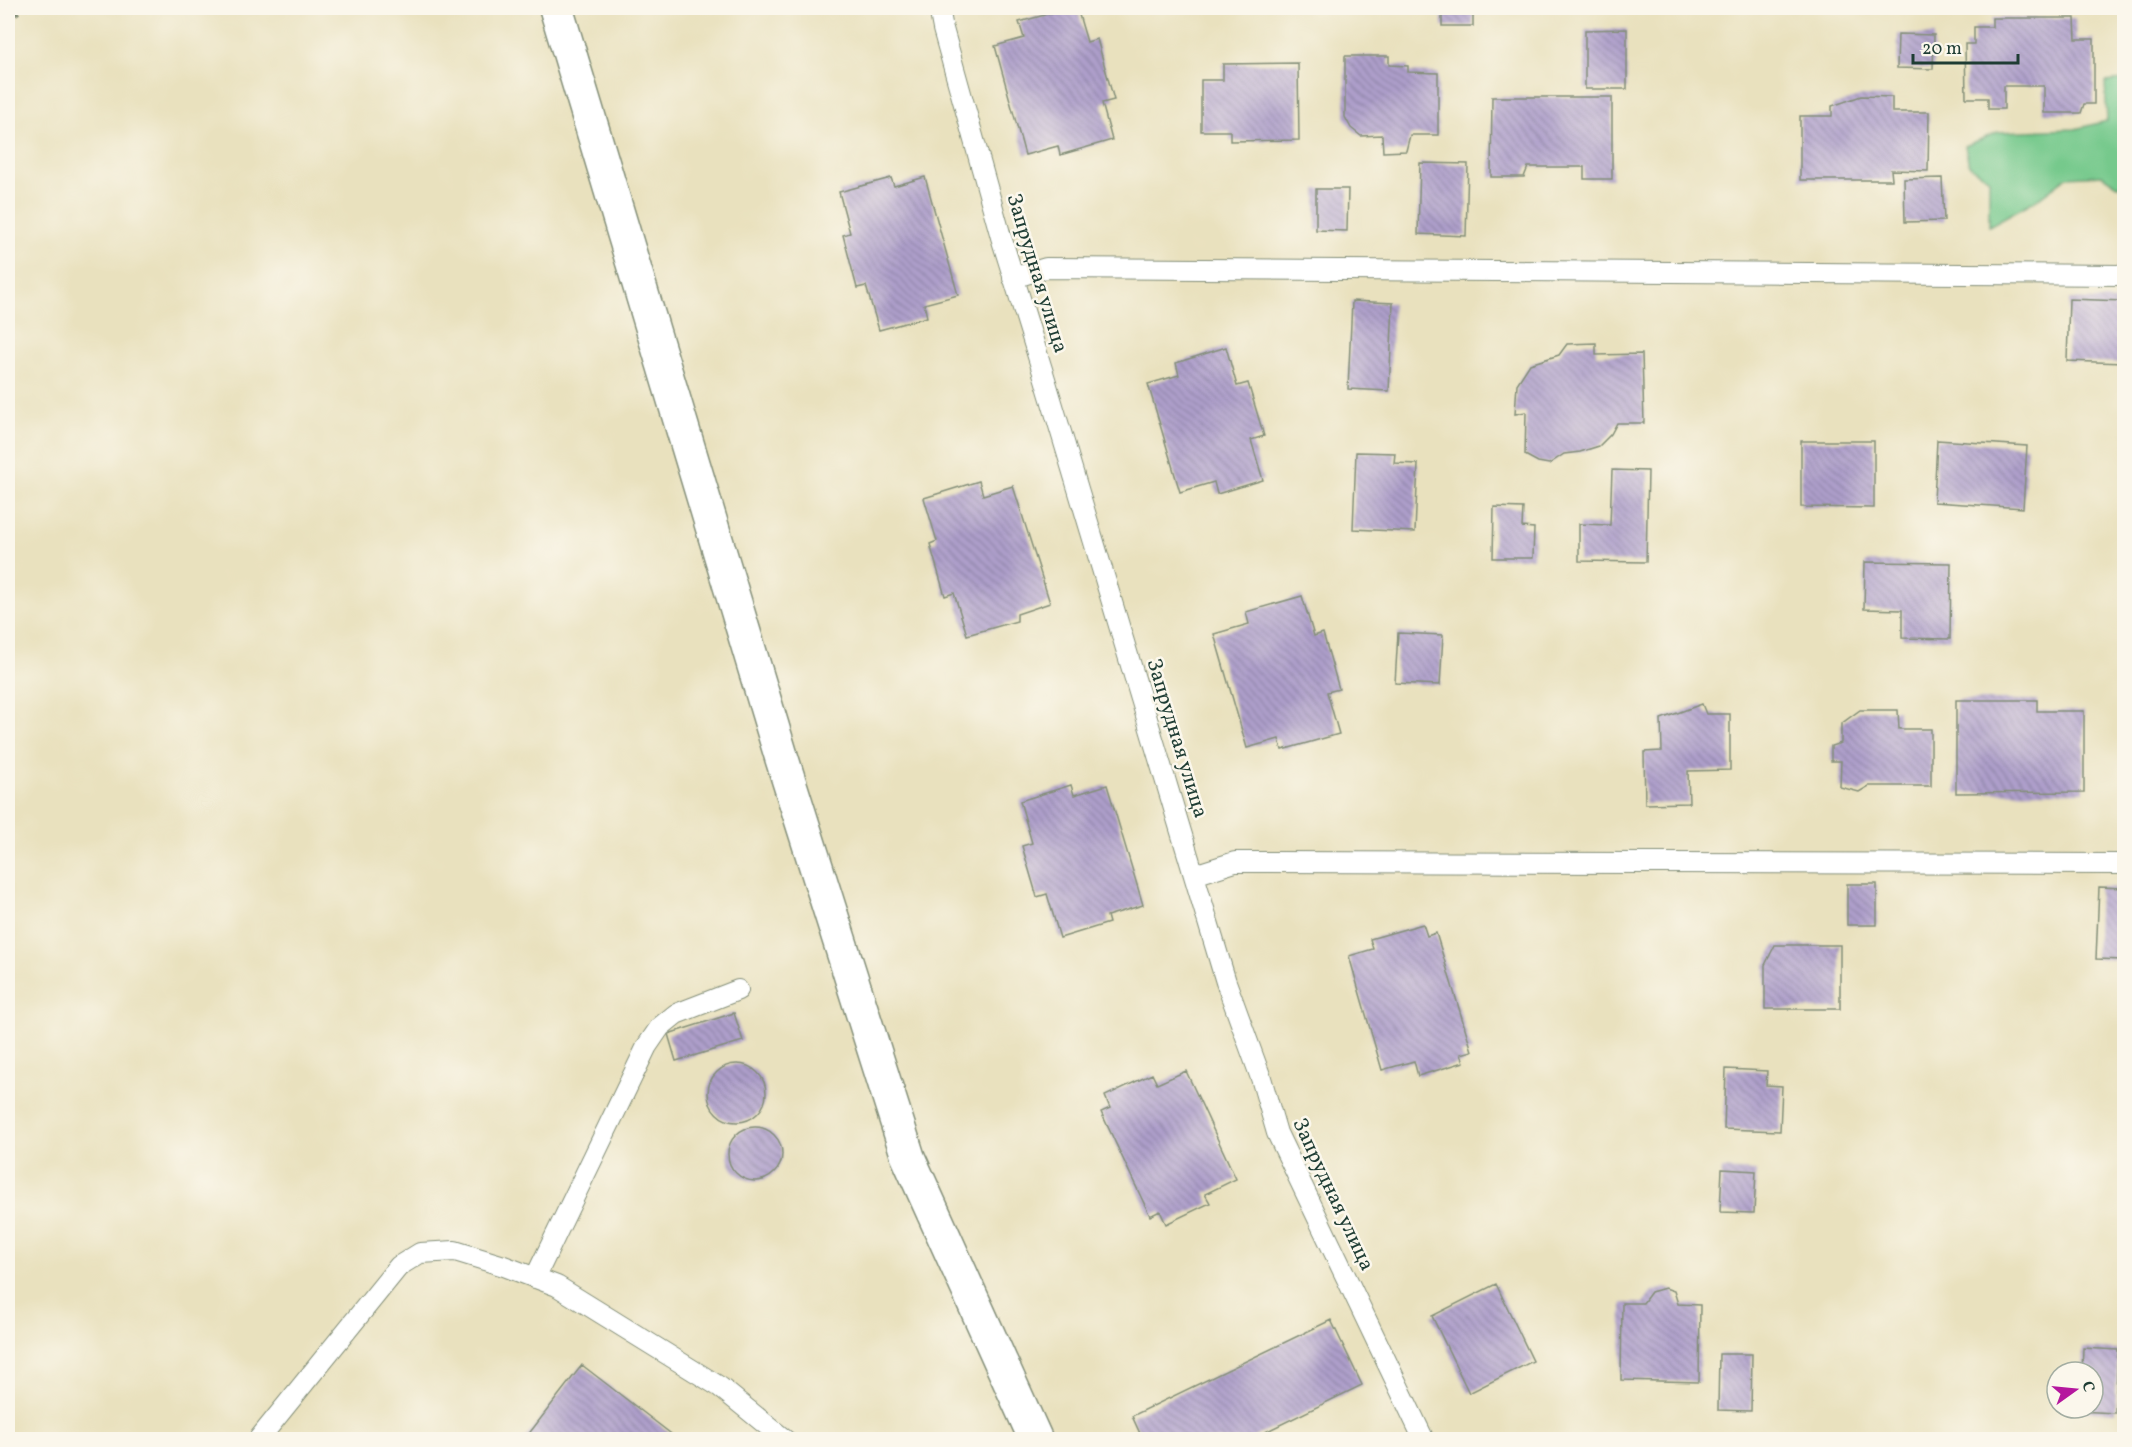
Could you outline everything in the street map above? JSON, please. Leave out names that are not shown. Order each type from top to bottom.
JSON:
[{"type":"street","points":[[556,8],[782,759],[908,1157],[1036,1440]]},
{"type":"lane","name":"Запрудная улица","points":[[939,8],[1013,278],[1226,982],[1261,1078],[1277,1133],[1424,1440]]},
{"type":"lane","points":[[1013,278],[1046,268],[2124,275]]},
{"type":"lane","points":[[1194,875],[1235,862],[2124,864]]},
{"type":"lane","points":[[535,1278],[647,1046],[660,1027],[676,1014],[738,990]]},
{"type":"lane","points":[[258,1440],[399,1266],[420,1253],[455,1251],[504,1266],[566,1292],[720,1388],[785,1440]]},
{"type":"path","points":[[8,20],[24,8]]},
{"type":"green space","points":[[2124,80],[2124,189],[2102,175],[2067,177],[2036,200],[1989,226],[1989,179],[1969,165],[1965,146],[1998,132],[2075,129],[2107,121],[2105,82]]},
{"type":"building","points":[[1077,8],[1087,42],[1097,39],[1114,100],[1102,103],[1112,140],[1060,155],[1058,146],[1025,155],[995,46],[1024,38],[1019,22]]},
{"type":"building","points":[[1442,8],[1473,8],[1473,26],[1442,26]]},
{"type":"building","points":[[1992,18],[2075,18],[2076,39],[2094,39],[2094,104],[2084,104],[2081,113],[2044,113],[2044,86],[2004,86],[2004,109],[1988,109],[1988,98],[1966,98],[1965,44],[1974,44],[1974,27],[1992,27]]},
{"type":"building","points":[[1627,29],[1627,89],[1585,89],[1585,30]]},
{"type":"building","points":[[1898,34],[1934,35],[1933,69],[1897,68]]},
{"type":"building","points":[[1345,56],[1389,56],[1389,65],[1408,66],[1408,72],[1438,73],[1438,135],[1410,135],[1406,151],[1383,152],[1382,135],[1361,136],[1351,128],[1345,117]]},
{"type":"building","points":[[1298,63],[1299,140],[1230,141],[1230,131],[1201,131],[1201,80],[1223,80],[1223,64]]},
{"type":"building","points":[[1861,96],[1892,97],[1892,112],[1929,112],[1928,171],[1891,170],[1892,180],[1800,180],[1800,116],[1832,116],[1832,106]]},
{"type":"building","points":[[1492,97],[1612,97],[1612,179],[1584,179],[1584,167],[1528,167],[1524,177],[1491,177]]},
{"type":"building","points":[[1420,163],[1468,164],[1466,236],[1418,234]]},
{"type":"building","points":[[925,177],[958,295],[924,304],[927,317],[879,330],[866,286],[857,288],[843,235],[850,233],[839,192],[891,178],[894,186]]},
{"type":"building","points":[[1942,178],[1944,221],[1905,222],[1904,179]]},
{"type":"building","points":[[1316,189],[1348,189],[1347,231],[1316,230]]},
{"type":"building","points":[[2069,299],[2124,301],[2124,363],[2067,361]]},
{"type":"building","points":[[1352,301],[1393,303],[1389,391],[1348,389]]},
{"type":"building","points":[[1596,343],[1596,355],[1642,354],[1644,423],[1617,423],[1611,434],[1599,446],[1564,454],[1549,464],[1538,462],[1525,455],[1526,412],[1515,414],[1517,384],[1530,364],[1559,355],[1567,344]]},
{"type":"building","points":[[1226,347],[1237,386],[1248,383],[1264,436],[1251,440],[1263,480],[1217,494],[1214,482],[1180,492],[1148,384],[1179,375],[1176,363]]},
{"type":"building","points":[[1937,440],[2027,446],[2023,508],[1934,502]]},
{"type":"building","points":[[1801,441],[1874,441],[1874,508],[1801,507]]},
{"type":"building","points":[[1356,452],[1395,453],[1394,463],[1418,464],[1415,532],[1353,529]]},
{"type":"building","points":[[1612,470],[1648,471],[1646,562],[1579,561],[1579,524],[1610,525]]},
{"type":"building","points":[[979,481],[983,495],[1013,486],[1050,603],[1017,614],[1017,621],[967,635],[954,593],[945,596],[930,544],[937,541],[924,498]]},
{"type":"building","points":[[1494,507],[1523,508],[1522,527],[1534,528],[1533,558],[1493,558]]},
{"type":"building","points":[[1865,562],[1951,563],[1950,639],[1902,638],[1902,610],[1864,609]]},
{"type":"building","points":[[1302,596],[1314,636],[1323,633],[1339,689],[1327,692],[1339,734],[1282,750],[1279,739],[1247,748],[1214,634],[1249,624],[1246,612]]},
{"type":"building","points":[[1398,633],[1443,635],[1440,685],[1395,683]]},
{"type":"building","points":[[1956,700],[2037,700],[2037,711],[2084,711],[2084,792],[1956,793]]},
{"type":"building","points":[[1702,704],[1706,714],[1730,714],[1730,770],[1688,771],[1689,803],[1645,804],[1644,752],[1662,751],[1661,719]]},
{"type":"building","points":[[1860,710],[1898,710],[1899,729],[1931,729],[1931,786],[1869,786],[1859,792],[1840,787],[1841,761],[1831,761],[1831,746],[1841,743],[1841,724]]},
{"type":"building","points":[[1071,785],[1074,795],[1107,785],[1143,905],[1107,916],[1109,923],[1060,938],[1047,894],[1037,897],[1022,846],[1032,843],[1020,801]]},
{"type":"building","points":[[1847,884],[1877,884],[1877,925],[1847,925]]},
{"type":"building","points":[[2099,887],[2124,888],[2124,960],[2096,959]]},
{"type":"building","points":[[1423,924],[1427,936],[1436,933],[1472,1051],[1461,1054],[1464,1062],[1418,1076],[1414,1061],[1382,1070],[1349,956],[1373,949],[1370,939]]},
{"type":"building","points":[[1775,945],[1840,945],[1840,1009],[1765,1009],[1765,965]]},
{"type":"building","points":[[734,1013],[743,1041],[676,1061],[668,1034]]},
{"type":"building","points":[[737,1064],[748,1066],[761,1077],[766,1093],[764,1104],[753,1117],[737,1122],[726,1120],[713,1109],[708,1093],[710,1082],[721,1069]]},
{"type":"building","points":[[1726,1069],[1767,1071],[1766,1085],[1782,1086],[1780,1131],[1724,1129]]},
{"type":"building","points":[[1186,1071],[1236,1179],[1205,1194],[1210,1203],[1166,1224],[1160,1211],[1150,1216],[1101,1112],[1110,1108],[1105,1096],[1152,1074],[1157,1084]]},
{"type":"building","points":[[750,1127],[760,1127],[770,1131],[778,1139],[782,1154],[778,1169],[770,1177],[760,1181],[750,1181],[740,1177],[732,1169],[728,1159],[728,1149],[732,1139],[740,1131]]},
{"type":"building","points":[[1722,1169],[1756,1171],[1754,1213],[1720,1212]]},
{"type":"building","points":[[1496,1284],[1533,1361],[1469,1393],[1432,1316]]},
{"type":"building","points":[[1665,1288],[1674,1291],[1678,1304],[1700,1305],[1699,1382],[1621,1380],[1622,1303],[1643,1303],[1651,1292]]},
{"type":"building","points":[[1331,1320],[1362,1385],[1249,1440],[1143,1440],[1132,1416]]},
{"type":"building","points":[[2083,1348],[2118,1350],[2115,1413],[2105,1412],[2105,1360],[2082,1360]]},
{"type":"building","points":[[1719,1354],[1752,1354],[1751,1411],[1718,1410]]},
{"type":"building","points":[[582,1365],[679,1440],[524,1440]]}]
